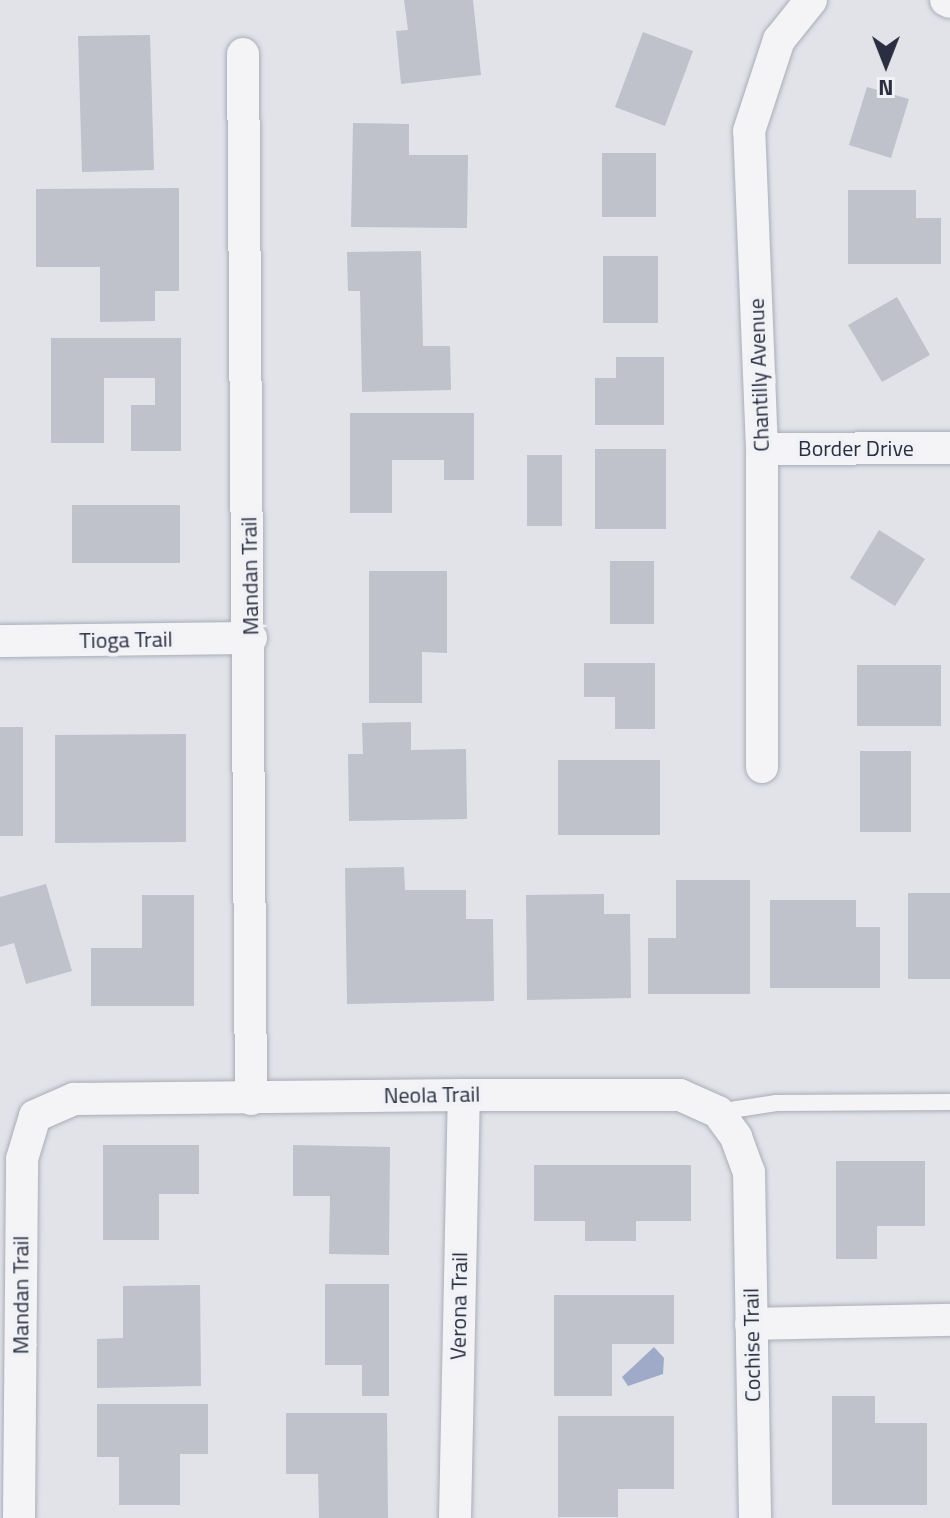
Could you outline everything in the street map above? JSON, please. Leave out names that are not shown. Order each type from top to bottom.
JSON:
[{"type":"street","name":"Chantilly Avenue","points":[[762,767],[762,449],[749,131],[779,40],[811,0]]},
{"type":"street","name":"Mandan Trail","points":[[243,54],[251,638],[251,1099]]},
{"type":"street","name":"Border Drive","points":[[762,449],[950,448]]},
{"type":"street","name":"Tioga Trail","points":[[0,641],[251,638]]},
{"type":"street","name":"Verona Trail","points":[[455,1518],[464,1095]]},
{"type":"street","name":"Neola Trail","points":[[74,1099],[680,1095],[718,1112]]},
{"type":"street","name":"Mandan Trail","points":[[19,1518],[22,1159],[35,1116],[74,1099]]},
{"type":"street","name":"Cochise Trail","points":[[718,1112],[736,1137],[749,1172],[755,1518]]},
{"type":"street","points":[[751,1324],[950,1320]]},
{"type":"lane","points":[[718,1112],[776,1103],[950,1102]]},
{"type":"water","points":[[654,1347],[664,1358],[663,1374],[628,1386],[622,1377]]},
{"type":"building","points":[[404,0],[473,0],[481,75],[401,84],[396,31],[408,30]]},
{"type":"building","points":[[643,32],[693,51],[665,126],[615,107]]},
{"type":"building","points":[[150,35],[154,170],[82,172],[78,36]]},
{"type":"building","points":[[867,87],[909,99],[891,158],[849,145]]},
{"type":"building","points":[[353,123],[409,124],[409,155],[468,155],[467,228],[351,227]]},
{"type":"building","points":[[602,153],[656,153],[656,217],[602,217]]},
{"type":"building","points":[[179,188],[179,291],[155,291],[155,321],[100,322],[100,267],[36,267],[36,189]]},
{"type":"building","points":[[848,190],[916,190],[916,218],[941,218],[941,264],[848,264]]},
{"type":"building","points":[[421,251],[423,346],[450,346],[451,390],[362,392],[360,291],[348,291],[347,252]]},
{"type":"building","points":[[603,256],[658,256],[658,323],[603,323]]},
{"type":"building","points":[[897,297],[930,355],[882,382],[848,325]]},
{"type":"building","points":[[51,338],[181,338],[181,451],[131,451],[131,405],[155,405],[155,378],[104,378],[104,443],[51,443]]},
{"type":"building","points":[[616,357],[664,357],[664,425],[595,425],[595,378],[616,378]]},
{"type":"building","points":[[350,413],[474,413],[474,480],[444,480],[444,460],[392,460],[392,513],[350,513]]},
{"type":"building","points":[[595,449],[666,449],[666,529],[595,529]]},
{"type":"building","points":[[527,455],[562,455],[562,526],[527,526]]},
{"type":"building","points":[[72,505],[180,505],[180,563],[72,563]]},
{"type":"building","points":[[879,530],[925,559],[895,606],[850,578]]},
{"type":"building","points":[[610,561],[654,561],[654,624],[610,624]]},
{"type":"building","points":[[369,571],[447,571],[447,653],[422,652],[422,703],[369,703]]},
{"type":"building","points":[[584,663],[655,663],[655,729],[615,729],[615,697],[584,697]]},
{"type":"building","points":[[857,665],[941,665],[941,726],[857,726]]},
{"type":"building","points":[[411,722],[411,750],[466,749],[467,819],[349,821],[348,754],[363,754],[362,723]]},
{"type":"building","points":[[0,727],[23,727],[23,836],[0,836]]},
{"type":"building","points":[[186,734],[186,842],[55,843],[55,735]]},
{"type":"building","points":[[860,751],[911,751],[911,832],[860,832]]},
{"type":"building","points":[[558,760],[660,760],[660,835],[558,835]]},
{"type":"building","points":[[404,867],[405,890],[466,890],[466,919],[493,919],[494,1001],[347,1004],[345,868]]},
{"type":"building","points":[[676,880],[750,880],[750,994],[648,994],[648,938],[676,938]]},
{"type":"building","points":[[46,884],[72,971],[26,984],[14,943],[0,947],[0,897]]},
{"type":"building","points":[[908,893],[950,893],[950,979],[908,979]]},
{"type":"building","points":[[604,894],[604,914],[630,914],[631,998],[527,1000],[526,895]]},
{"type":"building","points":[[142,895],[194,895],[194,1006],[91,1006],[91,948],[142,948]]},
{"type":"building","points":[[770,900],[856,900],[856,927],[880,927],[880,988],[770,988]]},
{"type":"building","points":[[103,1145],[199,1145],[199,1194],[159,1194],[159,1240],[103,1240]]},
{"type":"building","points":[[293,1145],[390,1147],[389,1255],[329,1254],[330,1196],[293,1196]]},
{"type":"building","points":[[836,1161],[925,1161],[925,1226],[877,1226],[877,1259],[836,1259]]},
{"type":"building","points":[[534,1165],[691,1165],[691,1221],[636,1221],[636,1241],[585,1241],[585,1221],[534,1221]]},
{"type":"building","points":[[325,1284],[389,1284],[389,1396],[362,1396],[362,1365],[325,1365]]},
{"type":"building","points":[[200,1285],[201,1386],[97,1388],[97,1339],[123,1338],[123,1286]]},
{"type":"building","points":[[554,1295],[674,1295],[674,1344],[612,1344],[612,1396],[554,1396]]},
{"type":"building","points":[[832,1396],[875,1396],[875,1423],[927,1423],[927,1505],[832,1505]]},
{"type":"building","points":[[97,1404],[208,1404],[208,1454],[180,1454],[180,1505],[119,1505],[119,1457],[97,1457]]},
{"type":"building","points":[[286,1413],[387,1413],[388,1518],[319,1518],[318,1474],[286,1474]]},
{"type":"building","points":[[558,1416],[674,1416],[674,1489],[618,1489],[618,1517],[558,1517]]}]
